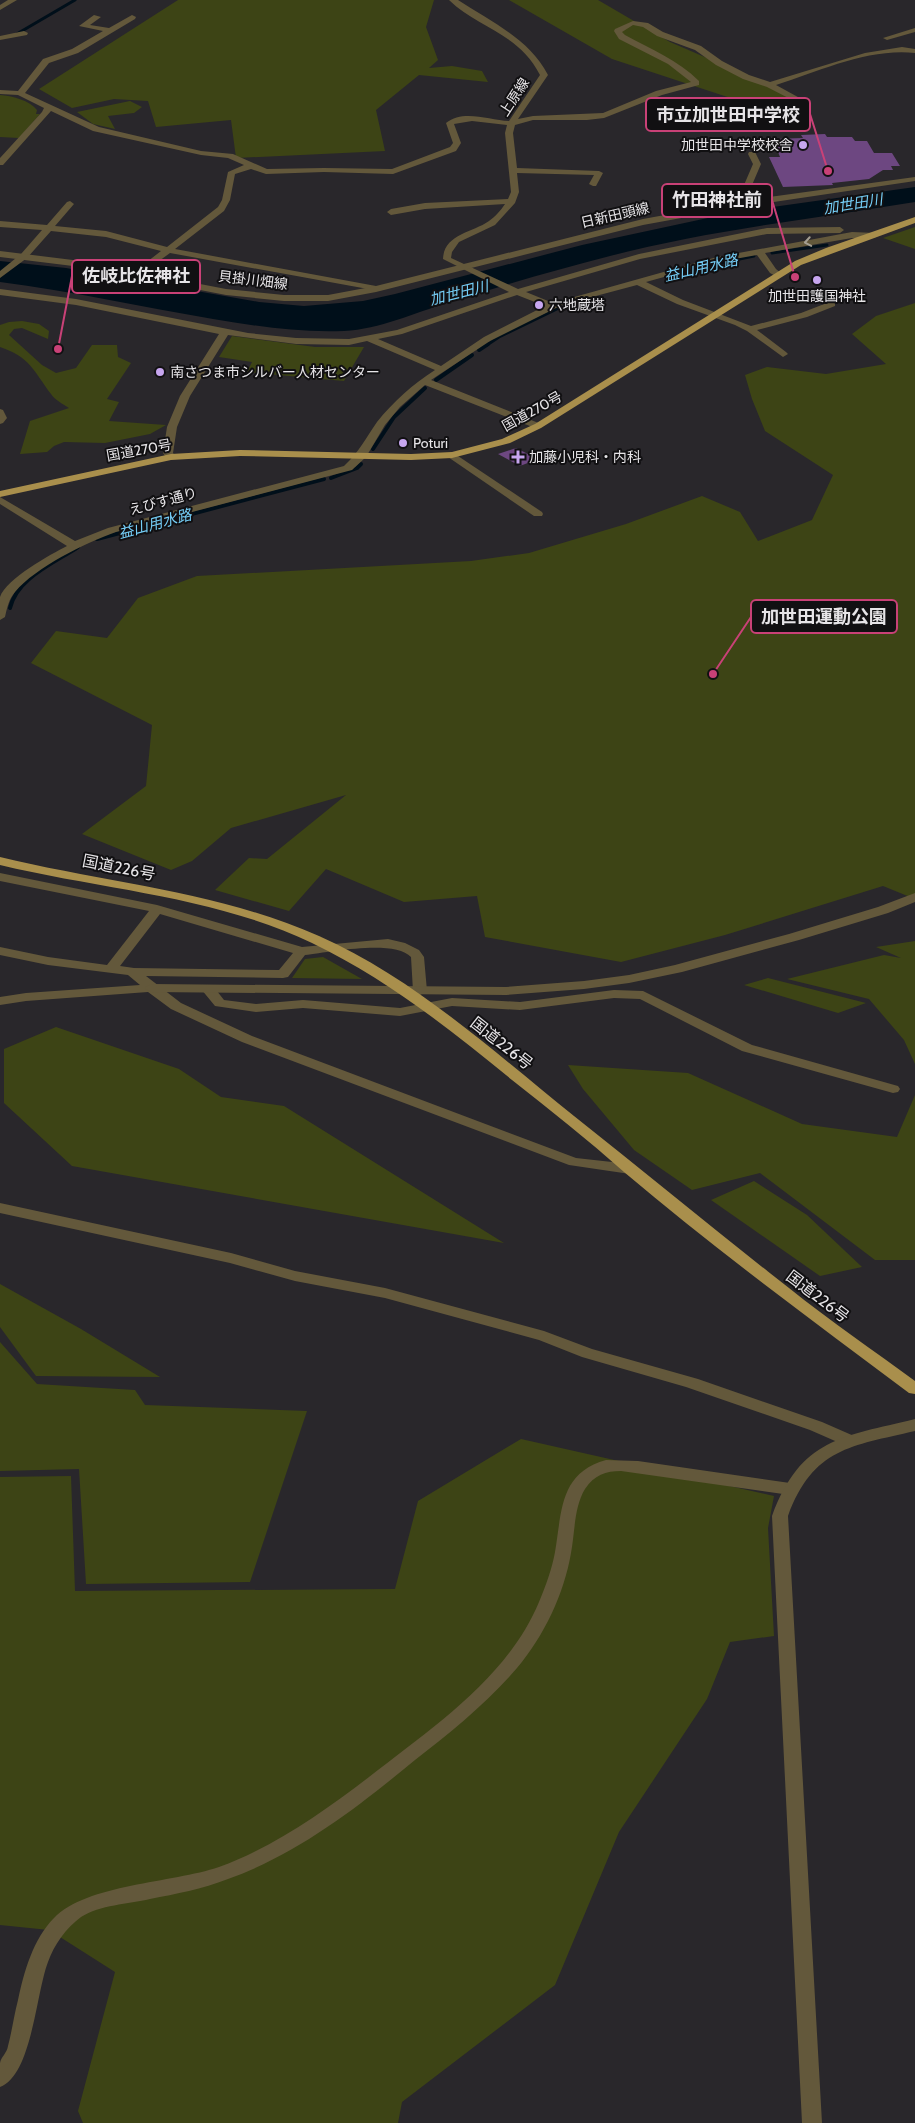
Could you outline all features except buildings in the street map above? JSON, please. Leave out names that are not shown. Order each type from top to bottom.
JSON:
[{"type":"highway","name":"国道270号","points":[[0,494],[171,457],[240,453],[411,457],[452,455],[506,441],[538,426],[798,263],[829,250],[915,220]]},
{"type":"highway","name":"国道226号","points":[[0,860],[232,909],[301,932],[343,952],[387,978],[544,1098],[786,1294],[915,1389]]},
{"type":"street","points":[[0,8],[13,0]]},
{"type":"street","name":"上原線","points":[[453,0],[526,48],[542,68],[544,75],[542,80],[512,123],[509,133],[515,192],[512,201]]},
{"type":"street","points":[[19,93],[24,90],[34,74],[46,61],[75,51],[132,16]]},
{"type":"street","points":[[97,17],[83,26],[109,30]]},
{"type":"street","points":[[0,92],[19,93],[48,107],[59,110],[96,129],[200,153],[230,156],[266,172],[324,170],[393,172],[454,148],[457,143],[450,123],[452,122],[469,118],[512,123],[534,118],[594,117],[610,114],[655,95],[684,89],[696,83],[687,72],[664,56],[622,37],[618,31],[633,23],[644,25],[660,34],[689,43],[740,74],[770,85],[804,104]]},
{"type":"street","points":[[901,48],[887,38],[915,30]]},
{"type":"street","points":[[0,38],[24,33]]},
{"type":"street","points":[[770,85],[850,60],[901,48],[915,50]]},
{"type":"street","points":[[0,163],[46,113],[48,107]]},
{"type":"street","points":[[0,146],[14,147]]},
{"type":"street","points":[[747,203],[746,192],[757,164],[752,154]]},
{"type":"street","points":[[137,274],[221,209],[228,200],[228,179],[232,172],[251,166]]},
{"type":"street","points":[[513,170],[599,174],[593,184]]},
{"type":"street","name":"日新田頭線","points":[[466,266],[616,228],[747,203],[915,179]]},
{"type":"street","points":[[391,212],[425,206],[512,201]]},
{"type":"street","points":[[512,201],[492,223],[458,240],[449,247],[446,254],[447,260],[466,266],[515,291],[553,306]]},
{"type":"street","points":[[0,275],[22,257],[70,204]]},
{"type":"street","points":[[0,224],[106,234],[176,252],[376,289]]},
{"type":"street","points":[[0,292],[76,302],[225,332],[324,343],[349,342],[399,332],[515,291],[639,257],[767,231],[885,230]]},
{"type":"street","points":[[362,455],[381,424],[409,392],[424,380],[487,339],[553,306],[636,281],[760,251],[852,235],[874,235]]},
{"type":"street","points":[[760,251],[773,271],[779,275]]},
{"type":"street","name":"貝掛川畑線","points":[[0,254],[81,264],[226,292],[284,298],[328,298],[376,289],[466,266]]},
{"type":"street","points":[[636,281],[680,302],[750,329],[783,354]]},
{"type":"street","points":[[750,329],[804,315],[832,304]]},
{"type":"street","points":[[171,457],[168,453],[172,427],[182,404],[225,332]]},
{"type":"street","points":[[370,339],[441,369]]},
{"type":"street","points":[[424,380],[538,426]]},
{"type":"street","points":[[0,412],[2,418],[0,421]]},
{"type":"street","name":"えびす通り","points":[[0,617],[2,604],[8,592],[42,565],[74,545],[121,528],[348,468],[362,455]]},
{"type":"street","points":[[452,455],[538,514]]},
{"type":"street","points":[[0,500],[74,545]]},
{"type":"street","points":[[0,877],[157,909],[301,951],[388,943],[402,945],[413,950],[419,956],[420,991]]},
{"type":"street","points":[[0,1001],[26,997],[151,988],[420,991],[550,988],[629,979],[677,969],[794,937],[883,910],[915,897]]},
{"type":"street","points":[[110,970],[157,909]]},
{"type":"street","points":[[0,951],[31,958],[132,972],[283,974],[301,951]]},
{"type":"street","points":[[132,972],[176,1006],[247,1039],[574,1162],[630,1169]]},
{"type":"street","points":[[208,989],[220,1003],[256,1008],[303,1004],[400,1012],[452,1002],[520,1006],[614,994],[643,995],[747,1048],[893,1089]]},
{"type":"street","points":[[0,1208],[231,1258],[296,1276],[385,1293],[544,1336],[587,1353],[692,1383],[816,1426],[848,1440]]},
{"type":"street","points":[[812,2123],[780,1516],[790,1489],[808,1465],[827,1451],[848,1440],[915,1425]]},
{"type":"street","points":[[0,2078],[10,2064],[18,2047],[36,1966],[46,1945],[66,1917],[86,1905],[96,1902],[213,1877],[236,1868],[284,1844],[358,1795],[394,1767],[447,1724],[504,1670],[517,1656],[537,1624],[561,1564],[567,1520],[575,1494],[586,1476],[605,1466],[632,1467],[790,1489]]},
{"type":"green space","points":[[178,0],[434,0],[426,27],[438,60],[429,68],[452,66],[482,71],[488,82],[419,75],[376,110],[385,151],[236,158],[231,120],[156,127],[148,101],[114,99],[72,108],[39,89]]},
{"type":"green space","points":[[509,0],[598,0],[670,42],[808,102],[764,109],[612,59]]},
{"type":"green space","points":[[0,95],[25,101],[37,110],[36,114],[40,114],[19,138],[0,137]]},
{"type":"green space","points":[[130,101],[142,107],[134,113],[108,116],[115,129],[93,124],[77,112]]},
{"type":"green space","points":[[915,227],[915,249],[883,238]]},
{"type":"green space","points":[[915,303],[915,899],[883,886],[725,935],[621,962],[485,937],[477,896],[404,902],[326,869],[289,911],[215,890],[249,858],[267,859],[346,795],[231,828],[192,861],[171,870],[82,834],[146,786],[152,725],[31,663],[56,631],[107,638],[138,598],[197,576],[471,561],[529,553],[626,524],[702,496],[740,512],[758,541],[812,520],[833,475],[765,431],[745,375],[767,367],[826,374],[886,364],[852,334],[876,316]]},
{"type":"green space","points":[[22,321],[39,324],[49,331],[48,339],[22,328],[14,329],[9,335],[42,365],[56,373],[76,368],[92,345],[117,345],[118,357],[131,363],[107,399],[119,402],[109,421],[166,425],[150,434],[105,443],[64,442],[54,446],[47,452],[20,454],[30,421],[69,408],[53,396],[25,360],[0,347],[0,325]]},
{"type":"green space","points":[[232,336],[315,347],[364,347],[344,381],[247,372],[252,362],[219,357]]},
{"type":"green space","points":[[915,941],[915,1064],[904,1040],[869,999],[787,979],[884,955],[901,958],[876,947]]},
{"type":"green space","points":[[323,957],[362,979],[292,978],[305,959]]},
{"type":"green space","points":[[768,978],[866,1003],[838,1013],[744,985]]},
{"type":"green space","points":[[56,1027],[179,1069],[221,1097],[284,1106],[504,1243],[72,1166],[4,1103],[4,1049]]},
{"type":"green space","points":[[568,1065],[688,1073],[802,1124],[897,1137],[915,1095],[915,1260],[875,1260],[760,1173],[692,1190],[634,1150],[583,1089]]},
{"type":"green space","points":[[754,1181],[807,1215],[862,1267],[820,1276],[711,1200]]},
{"type":"green space","points":[[0,1284],[81,1329],[160,1377],[36,1376],[0,1327]]},
{"type":"green space","points":[[0,1342],[37,1384],[135,1390],[145,1405],[307,1411],[250,1582],[86,1584],[79,1469],[0,1471]]},
{"type":"green space","points":[[521,1439],[774,1496],[768,1528],[774,1636],[730,1642],[707,1699],[619,1832],[555,1985],[402,2102],[398,2123],[83,2123],[78,2111],[115,1972],[49,1930],[0,1925],[0,1477],[71,1476],[75,1591],[395,1589],[418,1501]]},
{"type":"water","name":"加世田川","points":[[915,187],[915,202],[724,232],[648,247],[548,273],[384,324],[357,330],[311,331],[262,326],[0,282],[0,261],[66,268],[259,302],[304,306],[363,301],[582,245],[731,213]]},
{"type":"waterway","points":[[15,35],[75,0]]},
{"type":"waterway","name":"益山用水路","points":[[772,253],[827,245]]},
{"type":"waterway","name":"益山用水路","points":[[691,269],[754,256]]},
{"type":"waterway","name":"益山用水路","points":[[487,345],[499,337],[561,307]]},
{"type":"waterway","name":"益山用水路","points":[[479,350],[488,344]]},
{"type":"waterway","name":"益山用水路","points":[[436,380],[472,355]]},
{"type":"waterway","name":"益山用水路","points":[[373,449],[394,417],[425,388]]},
{"type":"waterway","name":"益山用水路","points":[[331,478],[357,468],[361,464]]},
{"type":"waterway","name":"益山用水路","points":[[97,539],[324,479]]},
{"type":"waterway","name":"益山用水路","points":[[10,608],[14,597],[28,580],[48,565],[78,547]]},
{"type":"place","name":"加世田中学校校舎","points":[[803,145]]},
{"type":"place","name":"市立加世田中学校","points":[[828,171]]},
{"type":"place","name":"竹田神社前","points":[[795,277]]},
{"type":"place","name":"加世田護国神社","points":[[817,280]]},
{"type":"place","name":"六地蔵塔","points":[[539,305]]},
{"type":"place","name":"佐岐比佐神社","points":[[58,349]]},
{"type":"place","name":"南さつま市シルバー人材センター","points":[[160,372]]},
{"type":"place","name":"Poturi","points":[[403,443]]},
{"type":"place","name":"加藤小児科・内科","points":[[518,457]]},
{"type":"place","name":"加世田運動公園","points":[[713,674]]}]
